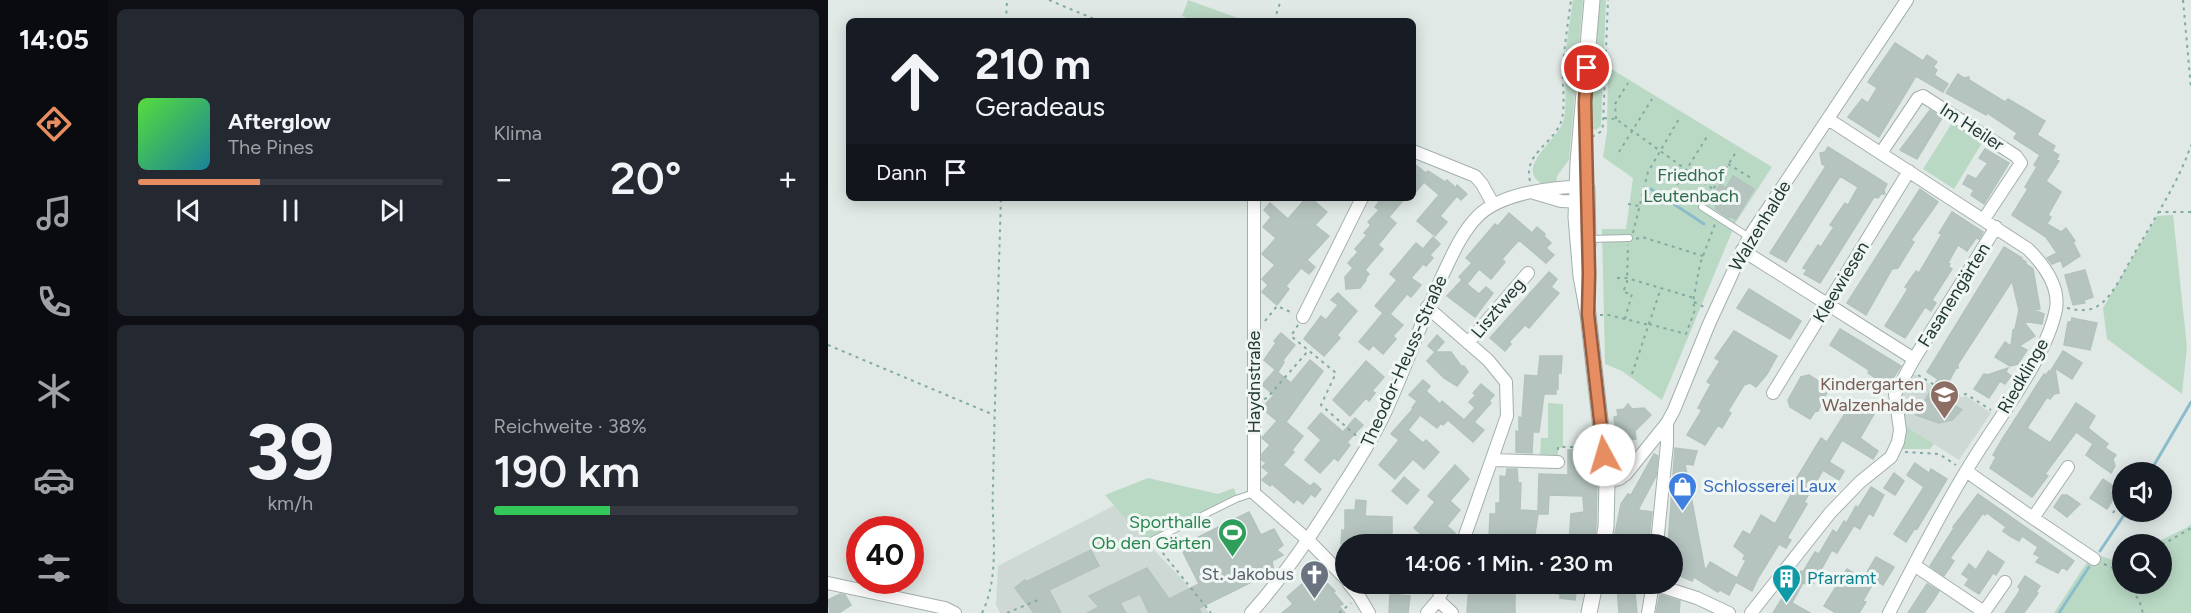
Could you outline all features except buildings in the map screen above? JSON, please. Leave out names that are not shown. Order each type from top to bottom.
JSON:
[{"type":"street","points":[[1592,0],[1585,105],[1581,276],[1595,314]]},
{"type":"street","name":"Walzenhalde","points":[[1607,482],[1626,474],[1667,423],[1749,237],[1907,0]]},
{"type":"street","name":"Im Heiler","points":[[1881,153],[1918,98],[1923,96],[2016,156],[2021,162],[1984,219]]},
{"type":"street","points":[[1585,105],[1586,137],[1582,194],[1595,314],[1607,482],[1605,534]]},
{"type":"street","name":"Fasanengärten","points":[[1742,250],[1827,304],[1911,364],[1996,227],[1828,118]]},
{"type":"street","points":[[1416,152],[1475,176],[1493,204]]},
{"type":"street","name":"Kleewiesen","points":[[1773,393],[1909,171]]},
{"type":"street","name":"Theodor-Heuss-Straße","points":[[1251,613],[1309,541],[1383,418],[1427,307],[1457,244],[1478,215],[1493,204],[1553,187],[1582,194]]},
{"type":"street","name":"Haydnstraße","points":[[1254,201],[1254,493]]},
{"type":"street","points":[[1303,317],[1361,201]]},
{"type":"street","points":[[1996,227],[2028,249],[2043,265],[2054,287],[2056,306]]},
{"type":"street","name":"Lisztweg","points":[[1468,343],[1528,273]]},
{"type":"street","name":"Riedklinge","points":[[1888,613],[1966,471],[2042,348],[2056,306]]},
{"type":"street","points":[[1427,307],[1488,360],[1506,381],[1507,416],[1466,534]]},
{"type":"street","points":[[1751,613],[1830,513],[1860,482],[1891,457],[1898,442],[1899,430],[1895,394],[1911,364]]},
{"type":"street","points":[[1658,534],[1667,423]]},
{"type":"street","points":[[1492,460],[1558,462]]},
{"type":"street","points":[[2033,518],[2068,467]]},
{"type":"street","points":[[1966,471],[2094,559]]},
{"type":"street","points":[[1254,493],[1309,541],[1335,568]]},
{"type":"street","points":[[1914,565],[1984,612],[2005,582]]},
{"type":"street","points":[[828,583],[945,608],[956,613]]},
{"type":"street","points":[[1426,613],[1441,594]]},
{"type":"street","points":[[1589,613],[1593,594]]},
{"type":"street","points":[[1648,613],[1652,594]]},
{"type":"street","points":[[1682,594],[1697,598],[1729,613]]},
{"type":"street","points":[[1359,596],[1369,613]]},
{"type":"street","points":[[1438,600],[1452,613]]},
{"type":"lane","points":[[1702,207],[1749,237]]},
{"type":"lane","points":[[1588,239],[1629,238]]},
{"type":"lane","points":[[1153,540],[1236,499],[1254,493]]},
{"type":"path","points":[[1006,18],[1007,0]]},
{"type":"path","points":[[1049,0],[1092,18]]},
{"type":"path","points":[[1275,18],[1281,0]]},
{"type":"path","points":[[1533,192],[1528,171],[1529,163],[1561,121],[1562,72],[1571,0]]},
{"type":"path","points":[[1586,137],[1602,131],[1608,0]]},
{"type":"path","points":[[2183,0],[2191,88]]},
{"type":"path","points":[[1616,119],[1615,104],[1628,83]]},
{"type":"path","points":[[1619,152],[1652,99]]},
{"type":"path","points":[[1680,117],[1648,172],[1632,238],[1642,237],[1703,256]]},
{"type":"path","points":[[1604,118],[1616,119],[1713,189]]},
{"type":"path","points":[[1673,191],[1708,135]]},
{"type":"path","points":[[2056,306],[2090,310],[2103,302],[2117,283],[2158,212],[2191,145]]},
{"type":"path","points":[[1702,207],[1736,152]]},
{"type":"path","points":[[1728,164],[1751,178]]},
{"type":"path","points":[[982,613],[990,597],[994,557],[992,503],[1001,201]]},
{"type":"path","points":[[1628,204],[1640,206]]},
{"type":"path","points":[[2158,212],[2191,212]]},
{"type":"path","points":[[1595,314],[1686,334],[1695,310],[1694,300],[1703,256],[1718,217]]},
{"type":"path","points":[[1625,319],[1632,294],[1623,292],[1627,278],[1629,238]]},
{"type":"path","points":[[1617,278],[1627,278],[1694,300],[1704,306],[1702,314]]},
{"type":"path","points":[[1632,374],[1661,288]]},
{"type":"path","points":[[1255,331],[1277,306],[1303,317],[1291,336],[1336,373],[1321,405],[1367,445]]},
{"type":"path","points":[[828,345],[995,416]]},
{"type":"path","points":[[1254,402],[1267,398],[1308,351]]},
{"type":"path","points":[[1911,364],[1954,397],[1966,394],[2001,416]]},
{"type":"path","points":[[1558,462],[1558,447],[1593,447]]},
{"type":"path","points":[[1905,452],[1939,454],[1966,471]]},
{"type":"path","points":[[2172,539],[2191,528]]},
{"type":"path","points":[[1153,540],[1211,613]]},
{"type":"path","points":[[2134,594],[2143,613]]},
{"type":"path","points":[[1339,613],[1359,596]]},
{"type":"path","points":[[1007,613],[1038,600]]},
{"type":"shaded area","name":"Kindergarten Walzenhalde","points":[[1912,373],[1953,399],[1966,396],[1991,413],[1959,460],[1905,426],[1899,395]]},
{"type":"shaded area","points":[[1115,505],[1147,543],[1184,581],[1209,613],[1000,613],[996,605],[998,566]]},
{"type":"green space","points":[[1188,0],[1238,18],[1187,18],[1182,16]]},
{"type":"green space","points":[[1573,0],[1583,0],[1569,160],[1557,176],[1556,182],[1541,183],[1534,177],[1535,162],[1563,122],[1566,102],[1567,41]]},
{"type":"green space","points":[[1598,0],[1606,0],[1601,126],[1596,130],[1590,128]]},
{"type":"green space","name":"Friedhof Leutenbach","points":[[1608,67],[1772,167],[1736,222],[1662,400],[1622,371],[1605,364],[1602,229],[1626,229],[1633,178],[1603,157],[1607,132]]},
{"type":"green space","points":[[1952,123],[1982,143],[1954,189],[1923,169]]},
{"type":"green space","points":[[2173,215],[2187,347],[2182,394],[2107,339],[2103,308],[2157,216]]},
{"type":"green space","points":[[1548,403],[1563,404],[1563,447],[1558,448],[1558,457],[1540,457],[1541,438],[1548,438]]},
{"type":"green space","points":[[1905,426],[1934,444],[1930,449],[1901,449]]},
{"type":"green space","points":[[1148,478],[1218,494],[1234,488],[1238,501],[1147,543],[1105,495]]},
{"type":"green space","points":[[2191,524],[2191,613],[2054,613],[2093,553],[2112,560],[2112,594],[2172,594],[2172,535]]},
{"type":"waterway","points":[[1651,189],[1704,224]]},
{"type":"waterway","points":[[2156,462],[2191,402]]},
{"type":"waterway","points":[[2100,551],[2119,522]]},
{"type":"waterway","points":[[2059,613],[2089,567]]},
{"type":"place","name":"Kindergarten Walzenhalde","points":[[1945,420]]},
{"type":"place","name":"Schlosserei Laux","points":[[1682,512]]},
{"type":"place","name":"Sporthalle Ob den Gärten","points":[[1232,558]]},
{"type":"place","name":"St. Jakobus","points":[[1315,600]]},
{"type":"place","name":"Pfarramt","points":[[1786,604]]},
{"type":"route","points":[[1587,68],[1585,102],[1588,314],[1604,455]]}]
